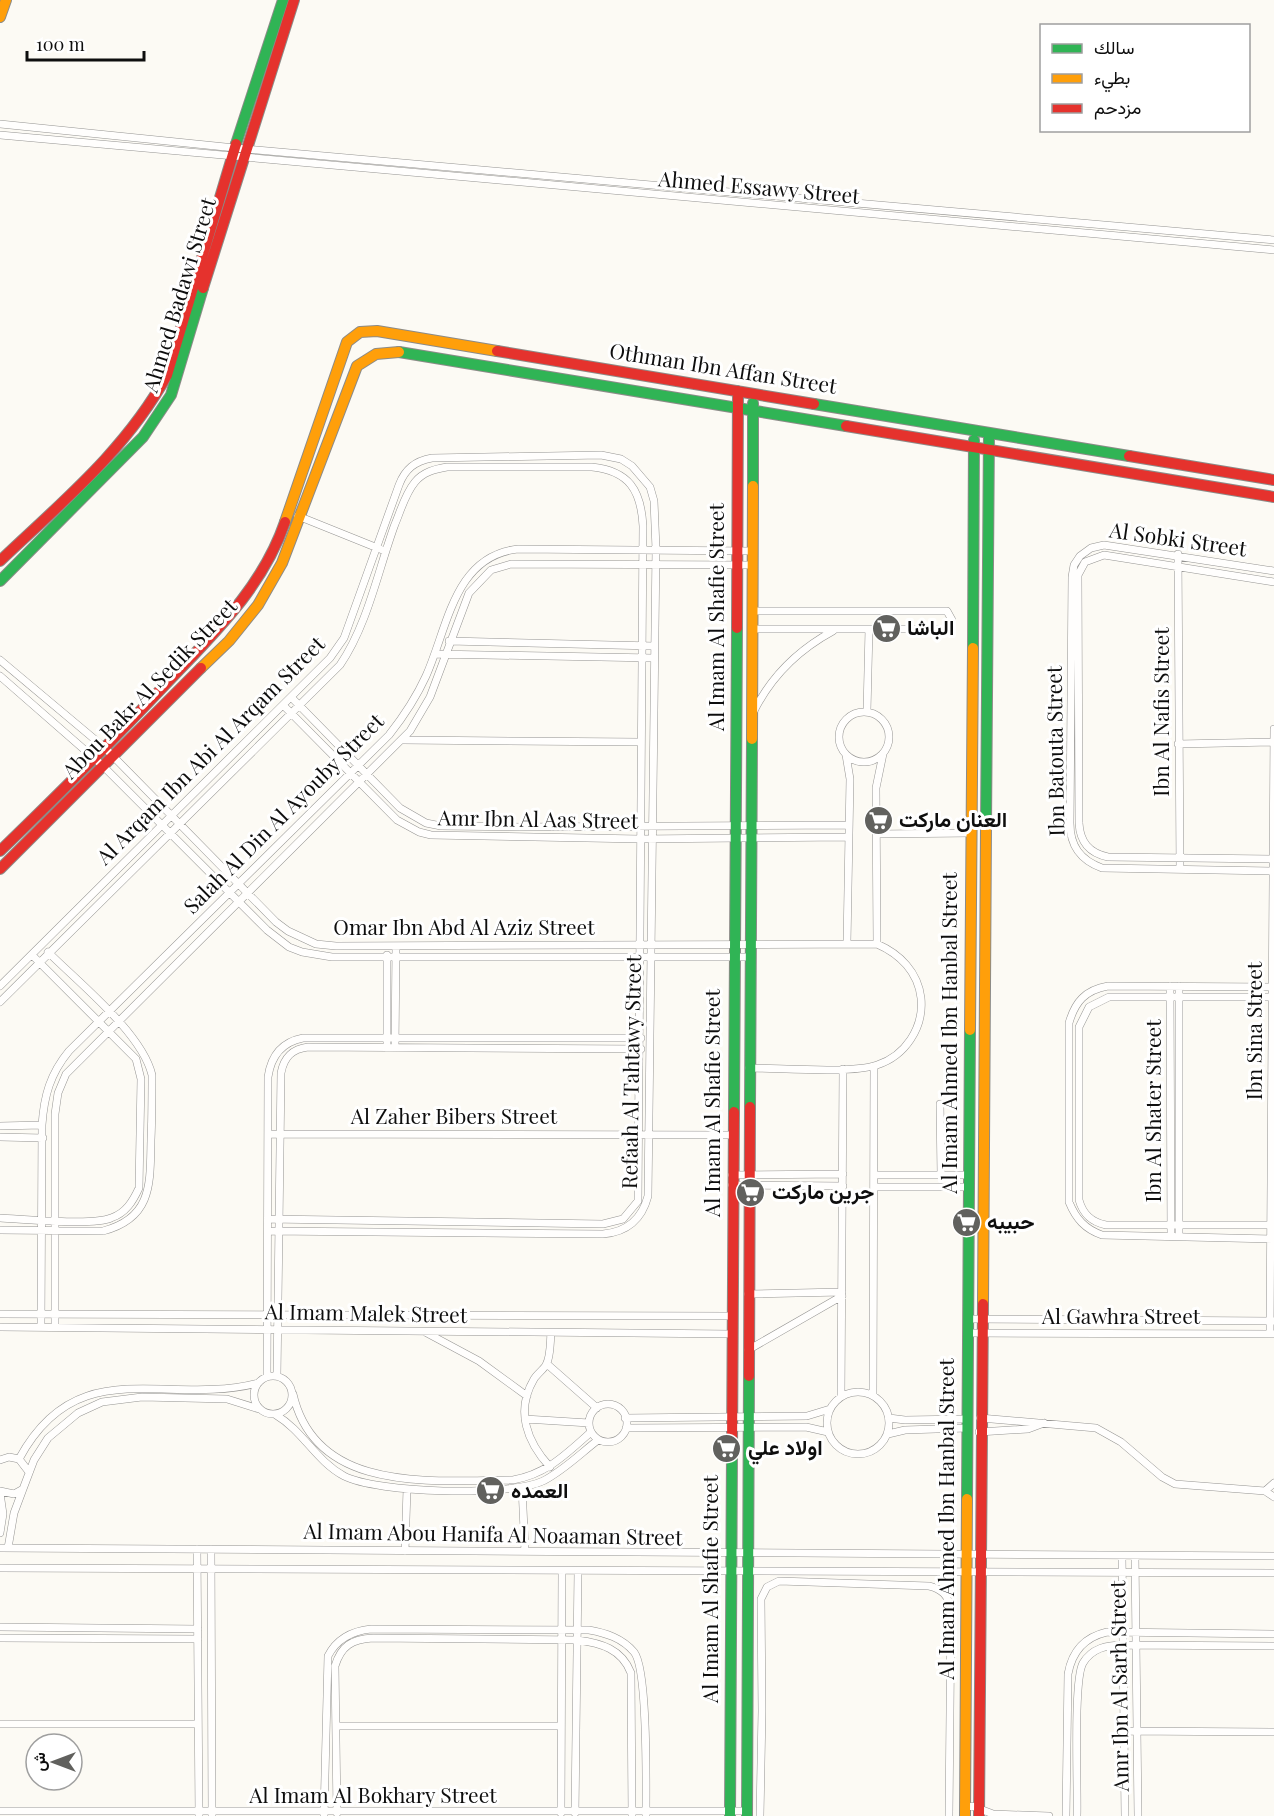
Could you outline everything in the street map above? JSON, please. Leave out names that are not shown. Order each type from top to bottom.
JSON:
[{"type":"street","points":[[0,18],[6,0]]},
{"type":"street","name":"Ahmed Badawi Street","points":[[0,561],[129,436],[160,392],[238,153],[283,0]]},
{"type":"street","name":"Ahmed Badawi Street","points":[[0,581],[143,438],[163,411],[178,378],[238,153],[294,0]]},
{"type":"street","points":[[0,124],[238,153]]},
{"type":"street","points":[[0,135],[238,153]]},
{"type":"street","name":"Ahmed Essawy Street","points":[[238,153],[1274,240]]},
{"type":"street","name":"Ahmed Essawy Street","points":[[238,153],[1274,250]]},
{"type":"street","points":[[1026,228],[1028,218]]},
{"type":"street","points":[[1247,248],[1248,238]]},
{"type":"street","name":"Othman Ibn Affan Street","points":[[288,512],[347,342],[360,332],[377,331],[1274,480]]},
{"type":"street","name":"Othman Ibn Affan Street","points":[[299,517],[357,366],[366,357],[378,352],[390,351],[1274,497]]},
{"type":"street","name":"Al Imam Al Shafie Street","points":[[730,1814],[732,1135],[738,391]]},
{"type":"street","name":"Al Imam Al Shafie Street","points":[[747,1814],[753,393]]},
{"type":"street","name":"Al Imam Ahmed Ibn Hanbal Street","points":[[965,1812],[974,431]]},
{"type":"street","name":"Al Imam Ahmed Ibn Hanbal Street","points":[[979,1812],[980,1334],[988,433]]},
{"type":"street","points":[[566,455],[566,468]]},
{"type":"street","name":"Al Arqam Ibn Abi Al Arqam Street","points":[[0,986],[284,706],[338,649],[403,476],[416,462],[432,458],[566,455],[601,455],[621,459],[644,478],[651,487],[654,501],[656,549]]},
{"type":"street","name":"Al Arqam Ibn Abi Al Arqam Street","points":[[0,1002],[329,679],[350,651],[385,551],[410,489],[424,474],[447,467],[606,469],[631,484],[639,497],[643,512],[643,549]]},
{"type":"street","points":[[288,512],[385,551]]},
{"type":"street","name":"Abou Bakr Al Sedik Street","points":[[109,752],[240,606],[269,561],[288,512]]},
{"type":"street","name":"Abou Bakr Al Sedik Street","points":[[0,868],[109,752],[229,641],[258,605],[282,562],[299,517]]},
{"type":"street","name":"Al Sobki Street","points":[[1082,559],[1091,548],[1104,545],[1178,554],[1274,571]]},
{"type":"street","name":"Salah Al Din Al Ayouby Street","points":[[41,1327],[42,1125],[44,1101],[52,1074],[69,1051],[230,893],[404,716],[417,695],[464,581],[478,564],[497,553],[518,549],[753,551]]},
{"type":"street","name":"Refaah Al Tahtawy Street","points":[[268,1219],[603,1224],[623,1219],[638,1201],[640,646],[643,549]]},
{"type":"street","name":"Refaah Al Tahtawy Street","points":[[268,1231],[603,1234],[627,1228],[642,1214],[648,1196],[656,549]]},
{"type":"street","name":"Ibn Al Nafis Street","points":[[1178,554],[1180,869]]},
{"type":"street","name":"Al Sobki Street","points":[[1082,559],[1104,555],[1274,582]]},
{"type":"street","name":"Ibn Batouta Street","points":[[1082,559],[1078,575],[1070,823],[1074,847],[1090,864],[1102,868],[1273,871]]},
{"type":"street","name":"Salah Al Din Al Ayouby Street","points":[[55,1327],[55,1114],[58,1093],[72,1065],[403,740],[425,708],[475,585],[482,576],[501,566],[655,564],[752,566]]},
{"type":"street","points":[[752,611],[947,611],[952,620],[946,629],[752,629]]},
{"type":"street","points":[[973,611],[985,611]]},
{"type":"street","points":[[867,711],[869,629]]},
{"type":"street","points":[[973,629],[986,629]]},
{"type":"street","points":[[751,716],[772,681],[785,665],[800,651],[835,630]]},
{"type":"street","points":[[440,641],[654,646]]},
{"type":"street","points":[[435,654],[653,658]]},
{"type":"street","name":"Omar Ibn Abd Al Aziz Street","points":[[0,660],[109,752],[238,884],[288,931],[316,944],[387,947],[877,944]]},
{"type":"street","name":"Omar Ibn Abd Al Aziz Street","points":[[0,676],[99,762],[278,939],[302,952],[332,957],[750,957]]},
{"type":"street","name":"Amr Ibn Al Aas Street","points":[[292,698],[412,817],[441,826],[849,825]]},
{"type":"street","name":"Ibn Batouta Street","points":[[1074,701],[1079,823],[1083,842],[1098,855],[1273,859]]},
{"type":"street","name":"Amr Ibn Al Aas Street","points":[[284,706],[398,820],[419,832],[431,835],[640,838],[849,837]]},
{"type":"street","points":[[749,1068],[843,1069],[874,1066],[888,1061],[910,1041],[917,1028],[921,999],[918,984],[907,965],[891,950],[877,944],[877,778],[883,754],[889,742],[888,728],[880,717],[867,711],[852,714],[841,726],[839,742],[846,755],[850,779],[848,943]]},
{"type":"street","name":"Ibn Sina Street","points":[[1272,1334],[1274,729]]},
{"type":"street","points":[[403,740],[640,742]]},
{"type":"street","points":[[1178,744],[1273,742]]},
{"type":"street","points":[[846,755],[865,763],[883,754]]},
{"type":"street","name":"Abou Bakr Al Sedik Street","points":[[0,851],[99,762]]},
{"type":"street","points":[[877,834],[971,833]]},
{"type":"street","points":[[970,945],[984,946]]},
{"type":"street","points":[[0,1230],[103,1232],[129,1221],[146,1198],[150,1184],[152,1075],[143,1050],[42,946]]},
{"type":"street","points":[[387,947],[387,1048]]},
{"type":"street","points":[[395,1048],[396,947]]},
{"type":"street","points":[[0,1218],[99,1221],[112,1218],[132,1202],[139,1188],[140,1069],[129,1049],[32,955]]},
{"type":"street","name":"Ibn Al Shater Street","points":[[1174,986],[1175,1144],[1179,1237]]},
{"type":"street","points":[[1272,1239],[1102,1235],[1090,1231],[1081,1223],[1069,1202],[1069,1023],[1082,997],[1098,988],[1273,987]]},
{"type":"street","points":[[1272,1225],[1106,1225],[1091,1220],[1081,1208],[1079,1200],[1079,1027],[1084,1013],[1102,998],[1273,997]]},
{"type":"street","points":[[267,1377],[270,1067],[279,1050],[286,1044],[303,1038],[650,1038]]},
{"type":"street","points":[[277,1376],[281,1073],[283,1064],[289,1055],[298,1048],[308,1047],[650,1049]]},
{"type":"street","points":[[873,1395],[874,1066]]},
{"type":"street","points":[[841,1397],[843,1069]]},
{"type":"street","points":[[940,1104],[941,1175]]},
{"type":"street","points":[[0,1126],[42,1125]]},
{"type":"street","points":[[969,1131],[983,1132]]},
{"type":"street","name":"Al Zaher Bibers Street","points":[[268,1134],[732,1135]]},
{"type":"street","points":[[0,1137],[43,1138]]},
{"type":"street","name":"Ibn Al Shater Street","points":[[1171,1237],[1175,1144]]},
{"type":"street","points":[[1069,1147],[1079,1147]]},
{"type":"street","points":[[732,1180],[843,1174]]},
{"type":"street","points":[[874,1175],[969,1175]]},
{"type":"street","points":[[749,1180],[843,1186]]},
{"type":"street","points":[[874,1187],[969,1187]]},
{"type":"street","points":[[468,1221],[468,1233]]},
{"type":"street","points":[[748,1293],[842,1294]]},
{"type":"street","points":[[748,1350],[842,1294]]},
{"type":"street","name":"Al Imam Malek Street","points":[[0,1314],[731,1316]]},
{"type":"street","name":"Al Gawhra Street","points":[[968,1319],[1272,1321]]},
{"type":"street","name":"Al Imam Malek Street","points":[[0,1327],[731,1334]]},
{"type":"street","points":[[424,1331],[474,1358],[527,1396]]},
{"type":"street","points":[[550,1467],[537,1453],[528,1436],[525,1419],[527,1396],[535,1378],[546,1364],[551,1333]]},
{"type":"street","name":"Al Gawhra Street","points":[[968,1334],[1272,1334]]},
{"type":"street","points":[[546,1364],[597,1408]]},
{"type":"street","points":[[19,1459],[33,1437],[50,1418],[71,1403],[95,1393],[120,1388],[227,1388],[258,1383],[267,1377],[277,1376],[286,1381],[293,1394],[299,1415],[319,1441],[336,1457],[365,1473],[408,1479],[513,1480],[550,1467],[591,1432]]},
{"type":"street","points":[[258,1383],[254,1396],[259,1409]]},
{"type":"street","points":[[860,1392],[873,1395],[886,1409],[889,1418],[888,1434],[876,1450],[857,1455],[839,1448],[828,1432],[827,1420],[830,1409],[841,1397],[860,1392]]},
{"type":"street","points":[[276,1415],[288,1408],[293,1394]]},
{"type":"street","points":[[4,1548],[14,1513],[40,1449],[57,1428],[78,1413],[102,1402],[142,1397],[227,1399],[259,1409],[267,1414],[276,1415],[297,1431],[333,1469],[345,1477],[373,1486],[407,1489],[502,1490],[522,1487],[553,1475],[598,1440],[613,1441],[621,1436],[626,1428],[626,1418],[616,1407],[606,1405],[597,1408],[589,1422],[591,1432],[598,1440]]},
{"type":"street","points":[[747,1423],[807,1416],[830,1409]]},
{"type":"street","points":[[626,1418],[806,1427],[828,1432]]},
{"type":"street","points":[[889,1418],[967,1424]]},
{"type":"street","points":[[980,1418],[1082,1425],[1109,1434],[1162,1477],[1175,1484],[1265,1491],[1274,1497]]},
{"type":"street","points":[[525,1419],[589,1422]]},
{"type":"street","points":[[626,1428],[731,1423]]},
{"type":"street","points":[[980,1432],[1028,1429],[1044,1423]]},
{"type":"street","points":[[888,1434],[905,1430],[967,1424]]},
{"type":"street","points":[[0,1460],[9,1457],[19,1459],[29,1472]]},
{"type":"street","points":[[1265,1491],[1274,1483]]},
{"type":"street","points":[[522,1487],[525,1551]]},
{"type":"street","points":[[0,1533],[3,1507],[0,1492],[14,1494],[23,1489]]},
{"type":"street","points":[[405,1551],[407,1489]]},
{"type":"street","name":"Al Imam Abou Hanifa Al Noaaman Street","points":[[4,1548],[966,1556],[1274,1556]]},
{"type":"street","points":[[197,1549],[199,1814]]},
{"type":"street","points":[[211,1549],[212,1814]]},
{"type":"street","name":"Amr Ibn Al Sarh Street","points":[[1122,1556],[1125,1816]]},
{"type":"street","name":"Amr Ibn Al Sarh Street","points":[[1135,1556],[1138,1816]]},
{"type":"street","name":"Al Imam Abou Hanifa Al Noaaman Street","points":[[0,1568],[211,1567],[562,1572],[1274,1573]]},
{"type":"street","points":[[561,1813],[562,1572]]},
{"type":"street","points":[[575,1814],[578,1572]]},
{"type":"street","points":[[760,1816],[761,1599],[772,1583],[790,1581],[937,1588],[949,1599],[951,1607],[949,1816]]},
{"type":"street","points":[[0,1627],[198,1629]]},
{"type":"street","points":[[41,1627],[42,1638]]},
{"type":"street","points":[[324,1814],[328,1656],[333,1645],[350,1634],[371,1629],[577,1630],[602,1632],[614,1636],[635,1652],[639,1662],[646,1815]]},
{"type":"street","points":[[1066,1816],[1070,1664],[1074,1654],[1088,1639],[1107,1632],[1123,1631],[1274,1634]]},
{"type":"street","points":[[0,1638],[198,1639]]},
{"type":"street","points":[[337,1814],[335,1666],[345,1646],[352,1641],[373,1638],[577,1640],[608,1647],[623,1658],[631,1673],[632,1815]]},
{"type":"street","points":[[1077,1816],[1078,1676],[1090,1655],[1100,1648],[1123,1644],[1274,1646]]},
{"type":"street","points":[[748,1693],[757,1696],[762,1693]]},
{"type":"street","points":[[748,1712],[757,1709],[762,1711]]},
{"type":"street","points":[[326,1715],[336,1716]]},
{"type":"street","points":[[0,1724],[198,1724]]},
{"type":"street","points":[[336,1726],[561,1726]]},
{"type":"street","points":[[1124,1731],[1274,1732]]},
{"type":"street","points":[[325,1734],[331,1732],[336,1736]]},
{"type":"street","points":[[965,1812],[972,1806],[979,1812],[993,1814],[1049,1816]]},
{"type":"street","name":"Al Imam Al Bokhary Street","points":[[4,1813],[747,1814]]},
{"type":"traffic: fast","points":[[236,144],[283,0]]},
{"type":"traffic: fast","points":[[0,581],[143,437],[171,395],[203,288]]},
{"type":"traffic: fast","points":[[399,352],[846,426]]},
{"type":"traffic: fast","points":[[753,403],[753,486]]},
{"type":"traffic: fast","points":[[814,404],[1129,456]]},
{"type":"traffic: fast","points":[[986,827],[989,433]]},
{"type":"traffic: fast","points":[[973,648],[974,440]]},
{"type":"traffic: fast","points":[[734,1112],[737,628]]},
{"type":"traffic: fast","points":[[750,1107],[752,739]]},
{"type":"traffic: fast","points":[[967,1499],[970,1030]]},
{"type":"traffic: fast","points":[[747,1816],[749,1376]]},
{"type":"traffic: fast","points":[[730,1816],[732,1451]]},
{"type":"traffic: slow","points":[[0,17],[6,0]]},
{"type":"traffic: slow","points":[[285,522],[347,342],[360,332],[377,331],[497,351]]},
{"type":"traffic: slow","points":[[201,668],[229,641],[258,605],[282,563],[357,366],[376,354],[399,352]]},
{"type":"traffic: slow","points":[[752,739],[753,486]]},
{"type":"traffic: slow","points":[[970,1030],[973,648]]},
{"type":"traffic: slow","points":[[983,1304],[986,827]]},
{"type":"traffic: slow","points":[[965,1816],[967,1499]]},
{"type":"traffic: jam","points":[[203,288],[294,0]]},
{"type":"traffic: jam","points":[[0,561],[112,452],[151,402],[167,375],[236,144]]},
{"type":"traffic: jam","points":[[497,351],[814,404]]},
{"type":"traffic: jam","points":[[737,628],[738,391]]},
{"type":"traffic: jam","points":[[846,426],[1274,497]]},
{"type":"traffic: jam","points":[[1129,456],[1274,480]]},
{"type":"traffic: jam","points":[[0,851],[104,749],[234,610],[263,569],[285,522]]},
{"type":"traffic: jam","points":[[0,869],[201,668]]},
{"type":"traffic: jam","points":[[749,1376],[750,1107]]},
{"type":"traffic: jam","points":[[732,1451],[734,1112]]},
{"type":"traffic: jam","points":[[979,1816],[983,1304]]},
{"type":"place","name":"الباشا","points":[[886,628]]},
{"type":"place","name":"العنان ماركت","points":[[878,820]]},
{"type":"place","name":"جرين ماركت","points":[[751,1192]]},
{"type":"place","name":"حبيبه","points":[[966,1222]]},
{"type":"place","name":"اولاد علي","points":[[727,1448]]},
{"type":"place","name":"العمده","points":[[490,1491]]}]
